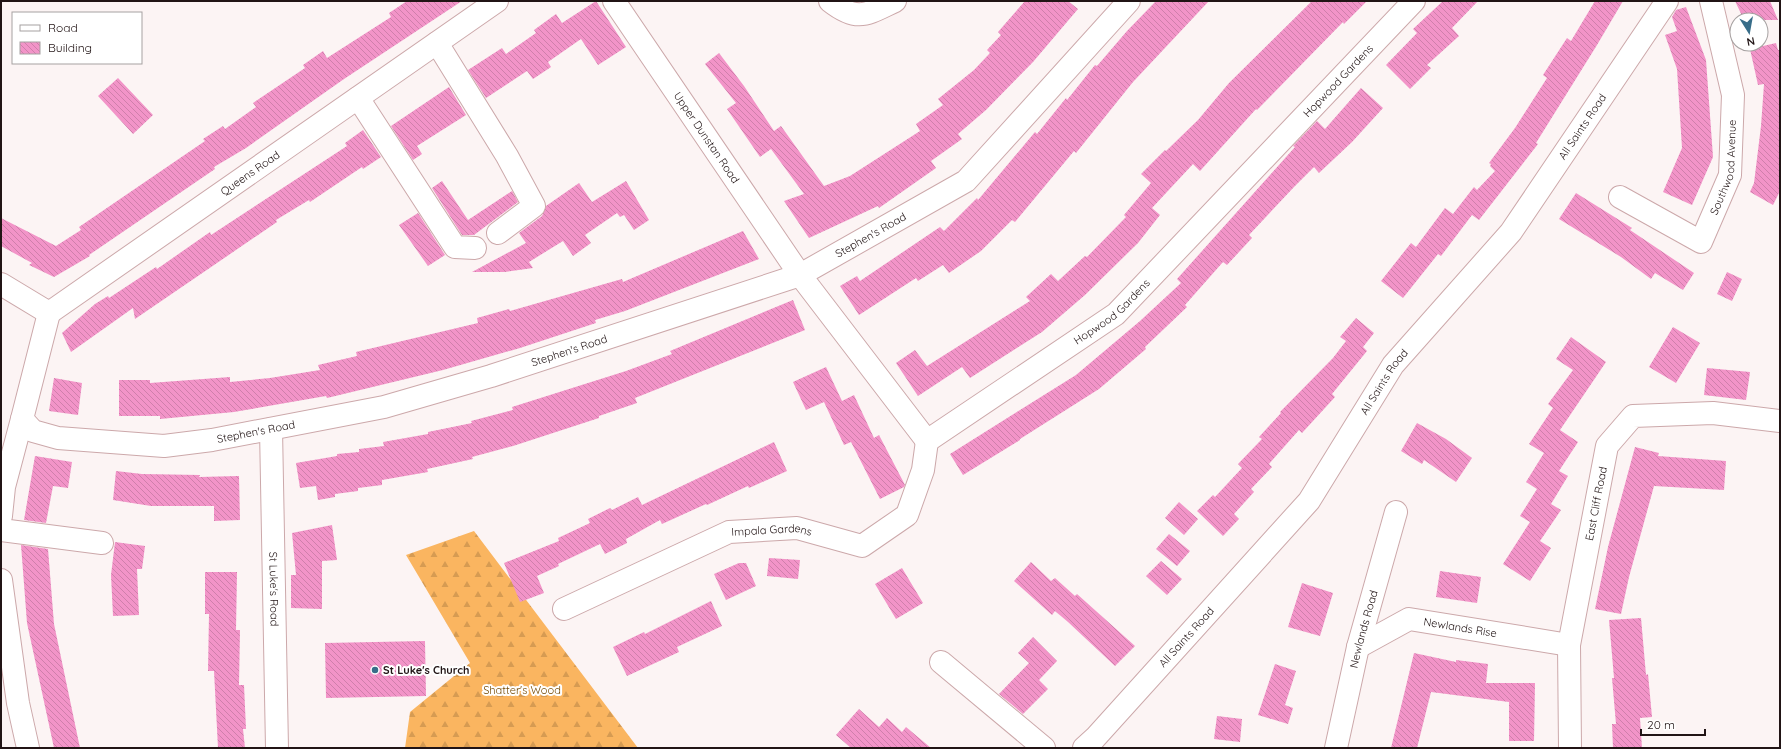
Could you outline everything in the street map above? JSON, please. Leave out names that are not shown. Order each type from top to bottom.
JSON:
[{"type":"street","name":"Queens Road","points":[[49,313],[497,1]]},
{"type":"street","name":"Upper Dunstan Road","points":[[614,1],[800,275]]},
{"type":"street","points":[[830,1],[844,12],[864,16],[895,1]]},
{"type":"street","name":"Stephen's Road","points":[[22,419],[33,431],[58,438],[164,446],[212,440],[384,407],[491,376],[800,275],[966,181],[1129,1]]},
{"type":"street","name":"Hopwood Gardens","points":[[927,441],[1116,314],[1414,1]]},
{"type":"street","name":"All Saints Road","points":[[1084,748],[1095,738],[1309,501],[1393,365],[1511,232],[1666,1]]},
{"type":"street","name":"Southwood Avenue","points":[[1620,197],[1701,242],[1730,175],[1733,103],[1733,95],[1710,1]]},
{"type":"street","points":[[436,43],[507,156],[534,206],[498,233]]},
{"type":"street","points":[[358,98],[455,247],[476,248]]},
{"type":"street","points":[[800,275],[927,441]]},
{"type":"street","points":[[1,284],[49,313],[4,487],[1,516]]},
{"type":"street","name":"East Cliff Road","points":[[1570,748],[1569,645],[1607,446],[1633,416],[1713,413],[1780,421]]},
{"type":"street","name":"St Luke's Road","points":[[271,429],[277,748]]},
{"type":"street","name":"Impala Gardens","points":[[564,609],[730,532],[797,528],[862,546],[908,515],[923,470],[927,441]]},
{"type":"street","name":"Newlands Road","points":[[1336,748],[1358,647],[1396,512]]},
{"type":"street","points":[[1,530],[102,543]]},
{"type":"street","points":[[1,580],[18,703],[28,748]]},
{"type":"street","name":"Newlands Rise","points":[[1358,647],[1409,619],[1569,645]]},
{"type":"street","points":[[941,662],[1044,748]]},
{"type":"green space","name":"Shatter's Wood","points":[[474,531],[638,748],[405,748],[410,712],[470,663],[406,555]]},
{"type":"building","points":[[407,1],[462,1],[344,79],[246,148],[214,167],[215,169],[89,255],[90,256],[54,277],[29,265],[32,263],[1,246],[1,218],[56,246],[81,230],[79,227],[205,141],[203,139],[223,126],[225,129],[256,107],[253,103],[305,68],[303,65],[323,51],[327,58],[391,17],[389,13]]},
{"type":"building","points":[[596,1],[626,47],[598,65],[581,39],[548,62],[551,67],[533,79],[527,71],[486,98],[468,70],[502,48],[506,54],[536,33],[534,30],[556,14],[562,23]]},
{"type":"building","points":[[1025,1],[1068,1],[1078,9],[1033,62],[986,110],[958,134],[962,139],[931,161],[936,168],[879,208],[878,206],[809,238],[784,201],[804,194],[771,149],[760,157],[727,109],[736,103],[705,64],[719,53],[744,86],[774,131],[781,126],[824,186],[850,176],[920,131],[916,124],[943,105],[938,99],[974,70],[990,53],[987,50],[1001,35],[998,32]]},
{"type":"building","points":[[1156,1],[1209,1],[1133,82],[1076,153],[1074,151],[1015,222],[1012,220],[981,251],[949,273],[943,265],[918,281],[916,278],[859,315],[840,286],[857,276],[860,281],[940,227],[944,231],[977,198],[978,200],[1035,132],[1037,134],[1095,65],[1097,66],[1127,31]]},
{"type":"building","points":[[1312,1],[1367,1],[1344,24],[1343,22],[1257,110],[1256,109],[1200,171],[1193,164],[1152,208],[1160,215],[1138,243],[1085,295],[1042,332],[970,378],[962,367],[918,396],[896,363],[915,350],[927,366],[1030,301],[1026,297],[1051,274],[1058,281],[1085,256],[1087,257],[1126,217],[1124,215],[1151,183],[1141,174],[1198,120],[1229,83]]},
{"type":"building","points":[[1443,1],[1478,1],[1452,28],[1459,36],[1427,65],[1431,68],[1410,89],[1386,65],[1417,33],[1413,29]]},
{"type":"building","points":[[1595,1],[1623,1],[1536,143],[1538,144],[1479,220],[1472,215],[1441,256],[1438,254],[1403,298],[1381,281],[1411,243],[1416,247],[1445,208],[1453,214],[1474,187],[1477,190],[1495,171],[1489,163],[1515,128],[1547,78],[1543,75],[1567,38],[1571,41]]},
{"type":"building","points":[[1735,1],[1770,1],[1778,20],[1769,20],[1769,12],[1740,12]]},
{"type":"building","points":[[1686,7],[1706,60],[1713,157],[1692,205],[1663,192],[1682,148],[1677,69],[1665,35],[1677,31],[1672,17],[1676,10]]},
{"type":"building","points":[[1776,43],[1778,50],[1780,50],[1780,191],[1773,205],[1750,192],[1754,183],[1761,126],[1764,84],[1758,85],[1751,52],[1769,52],[1769,45]]},
{"type":"building","points":[[118,78],[153,115],[133,134],[98,96]]},
{"type":"building","points":[[449,87],[466,115],[417,146],[422,154],[413,160],[391,126]]},
{"type":"building","points":[[1361,88],[1383,108],[1352,142],[1319,173],[1314,167],[1294,187],[1249,235],[1252,238],[1227,265],[1223,262],[1185,305],[1187,307],[1145,347],[1146,349],[1099,389],[963,475],[950,454],[1076,375],[1140,321],[1181,283],[1177,279],[1295,147],[1293,146],[1317,121],[1325,129]]},
{"type":"building","points":[[363,130],[381,157],[363,169],[362,167],[310,202],[309,200],[276,220],[277,222],[135,319],[133,308],[71,352],[62,333],[95,304],[108,296],[109,298],[156,267],[157,269],[210,232],[211,235],[347,146],[345,143]]},
{"type":"building","points":[[442,181],[468,220],[512,191],[518,202],[474,235],[462,235],[432,188]]},
{"type":"building","points":[[626,181],[649,220],[634,230],[624,215],[620,217],[617,213],[585,235],[591,243],[573,256],[563,241],[529,262],[533,268],[505,272],[472,272],[526,243],[519,233],[542,216],[546,206],[579,183],[592,202]]},
{"type":"building","points":[[1576,193],[1632,228],[1630,230],[1694,273],[1683,290],[1655,273],[1651,279],[1621,257],[1559,219]]},
{"type":"building","points":[[418,213],[445,255],[428,266],[399,225]]},
{"type":"building","points":[[743,231],[759,259],[625,311],[595,320],[596,323],[520,348],[443,370],[327,398],[326,396],[234,412],[160,419],[160,416],[119,416],[119,380],[150,380],[150,383],[230,377],[230,382],[270,378],[320,370],[318,365],[357,356],[356,352],[478,323],[477,318],[509,309],[510,311],[622,279],[623,282]]},
{"type":"building","points":[[1727,272],[1742,279],[1732,301],[1717,294]]},
{"type":"building","points":[[793,300],[805,330],[635,398],[637,403],[599,416],[599,418],[513,446],[472,457],[473,459],[427,469],[428,472],[382,480],[382,485],[358,488],[358,491],[335,494],[335,497],[318,500],[316,486],[300,488],[296,463],[337,456],[337,454],[359,452],[359,449],[384,446],[383,442],[428,434],[428,432],[472,423],[471,421],[513,410],[512,407],[626,371],[672,354],[670,351]]},
{"type":"building","points":[[1356,318],[1374,333],[1363,347],[1367,351],[1332,394],[1335,397],[1302,433],[1299,430],[1269,464],[1272,467],[1251,489],[1254,492],[1234,514],[1239,519],[1223,536],[1197,511],[1213,495],[1215,497],[1242,468],[1238,464],[1262,439],[1259,437],[1281,413],[1280,412],[1333,358],[1346,341],[1340,337]]},
{"type":"building","points":[[1673,327],[1700,343],[1676,383],[1649,367]]},
{"type":"building","points":[[1571,337],[1606,362],[1560,430],[1578,442],[1559,471],[1568,476],[1551,504],[1561,510],[1540,541],[1551,548],[1530,581],[1503,564],[1530,522],[1520,516],[1537,489],[1526,482],[1544,453],[1529,444],[1553,408],[1548,404],[1573,370],[1556,359]]},
{"type":"building","points":[[826,367],[842,401],[854,395],[874,438],[879,435],[905,485],[904,487],[880,499],[851,442],[844,445],[824,402],[806,410],[793,382]]},
{"type":"building","points":[[1707,368],[1750,372],[1746,400],[1704,395]]},
{"type":"building","points":[[54,378],[82,383],[78,415],[49,411]]},
{"type":"building","points":[[1417,423],[1446,439],[1472,458],[1456,482],[1424,460],[1422,464],[1401,451]]},
{"type":"building","points":[[774,442],[787,471],[749,488],[748,486],[662,524],[660,520],[626,539],[627,543],[605,554],[600,544],[558,564],[559,566],[537,576],[544,593],[520,602],[504,563],[559,541],[558,538],[590,523],[588,519],[610,508],[612,510],[638,497],[642,505]]},
{"type":"building","points":[[1635,447],[1659,453],[1658,456],[1726,461],[1724,490],[1654,486],[1629,577],[1621,614],[1595,609],[1608,547]]},
{"type":"building","points":[[35,456],[72,462],[68,488],[53,486],[46,523],[24,520]]},
{"type":"building","points":[[116,471],[142,474],[200,475],[199,477],[239,476],[240,520],[214,521],[214,506],[151,506],[113,500]]},
{"type":"building","points":[[1179,502],[1198,519],[1184,535],[1165,518]]},
{"type":"building","points":[[332,525],[337,560],[322,561],[322,609],[291,608],[291,575],[296,575],[292,533]]},
{"type":"building","points":[[1169,534],[1190,551],[1177,566],[1156,549]]},
{"type":"building","points":[[115,542],[145,546],[142,569],[137,569],[139,615],[113,616],[111,575]]},
{"type":"building","points":[[21,545],[48,549],[54,624],[80,748],[54,748],[27,623]]},
{"type":"building","points":[[769,558],[800,560],[798,579],[767,576]]},
{"type":"building","points":[[1161,561],[1182,579],[1167,595],[1146,576]]},
{"type":"building","points":[[1031,562],[1051,581],[1055,578],[1075,596],[1077,594],[1135,646],[1115,666],[1055,611],[1052,615],[1014,581]]},
{"type":"building","points":[[739,563],[746,563],[756,586],[726,600],[714,574]]},
{"type":"building","points":[[902,568],[923,603],[896,619],[875,584]]},
{"type":"building","points":[[1440,571],[1481,577],[1477,603],[1436,597]]},
{"type":"building","points":[[205,572],[237,572],[236,630],[240,630],[239,685],[244,685],[246,729],[243,729],[245,748],[218,748],[214,671],[208,671],[209,614],[205,614]]},
{"type":"building","points":[[1302,583],[1333,593],[1320,636],[1288,627]]},
{"type":"building","points":[[711,601],[722,626],[677,647],[679,652],[627,676],[613,647],[644,632],[645,634]]},
{"type":"building","points":[[1641,618],[1646,675],[1648,674],[1652,717],[1640,718],[1642,748],[1613,748],[1612,724],[1616,724],[1609,620]]},
{"type":"building","points":[[1033,637],[1057,661],[1039,680],[1048,689],[1023,714],[999,694],[1029,663],[1018,653]]},
{"type":"building","name":"St Luke's Church","points":[[425,641],[426,696],[326,698],[325,643]]},
{"type":"building","points":[[1414,653],[1456,662],[1456,660],[1488,664],[1486,683],[1535,683],[1534,741],[1509,741],[1509,702],[1431,692],[1417,748],[1391,748]]},
{"type":"building","points":[[1275,664],[1296,671],[1285,705],[1293,708],[1288,724],[1258,715]]},
{"type":"building","points":[[859,709],[879,727],[887,718],[902,732],[906,727],[931,748],[851,748],[836,735]]},
{"type":"building","points":[[1217,716],[1242,719],[1240,742],[1214,739]]},
{"type":"place","name":"St Luke's Church","points":[[375,670]]}]
